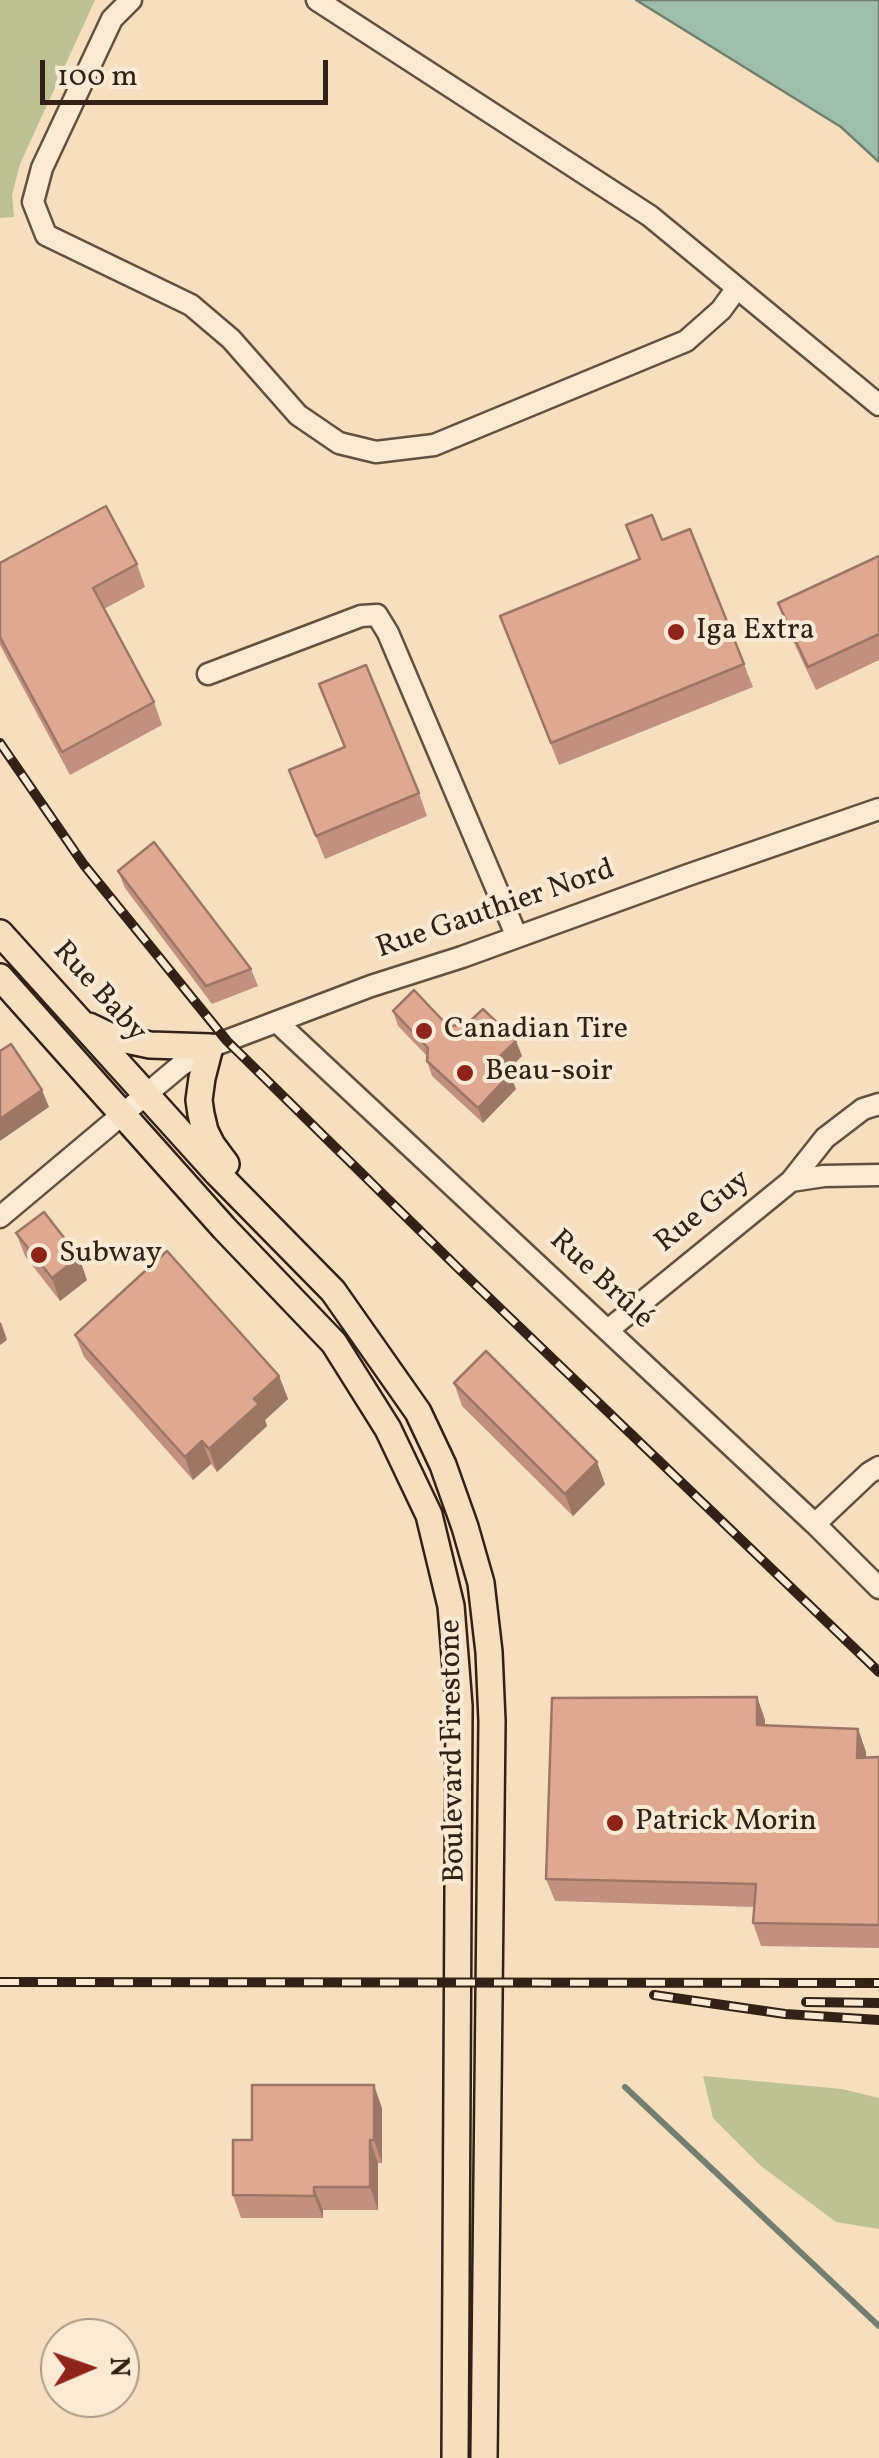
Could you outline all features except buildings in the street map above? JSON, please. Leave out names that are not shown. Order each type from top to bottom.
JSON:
[{"type":"main road","name":"Rue Baby","points":[[0,934],[147,1096]]},
{"type":"main road","name":"Rue Baby","points":[[0,977],[124,1115]]},
{"type":"main road","points":[[80,1022],[112,1037],[150,1046],[210,1047],[199,1100],[205,1131],[283,1240]]},
{"type":"main road","name":"Boulevard Firestone","points":[[147,1096],[333,1291],[418,1412],[465,1526],[481,1583],[492,1721],[484,2458]]},
{"type":"main road","name":"Boulevard Firestone","points":[[124,1115],[224,1228],[334,1343],[388,1429],[429,1515],[451,1606],[459,1706],[455,2458]]},
{"type":"street","points":[[131,0],[112,19],[42,168],[33,202],[46,235],[192,305],[231,338],[298,416],[339,443],[376,452],[434,445],[686,342],[737,288]]},
{"type":"street","points":[[317,0],[650,216],[879,404]]},
{"type":"street","points":[[208,674],[361,616],[377,616],[388,633],[517,938]]},
{"type":"street","name":"Rue Gauthier Nord","points":[[0,1217],[180,1066],[210,1047],[371,986],[879,810]]},
{"type":"street","name":"Rue Brûlé","points":[[277,1022],[879,1588]]},
{"type":"street","name":"Rue Guy","points":[[608,1330],[791,1181],[826,1138],[862,1109],[879,1104]]},
{"type":"street","name":"Rue Guy","points":[[791,1181],[879,1175]]},
{"type":"street","points":[[814,1524],[879,1467]]},
{"type":"green space","points":[[0,0],[95,0],[20,164],[12,195],[14,217],[0,218]]},
{"type":"green space","points":[[703,2076],[842,2089],[879,2098],[879,2229],[836,2222],[761,2166],[713,2118]]},
{"type":"shaded area","points":[[636,0],[879,0],[879,162],[841,127]]},
{"type":"waterway","points":[[625,2087],[879,2326]]},
{"type":"railway","points":[[0,743],[84,865],[227,1041],[879,1672]]},
{"type":"railway","points":[[0,1982],[879,1983]]},
{"type":"railway","points":[[654,1995],[785,2014],[879,2020]]},
{"type":"railway","points":[[806,2002],[879,2003]]},
{"type":"place","name":"Iga Extra","points":[[676,632]]},
{"type":"place","name":"Canadian Tire","points":[[424,1031]]},
{"type":"place","name":"Beau-soir","points":[[465,1073]]},
{"type":"place","name":"Subway","points":[[39,1255]]},
{"type":"place","name":"Patrick Morin","points":[[615,1823]]}]
